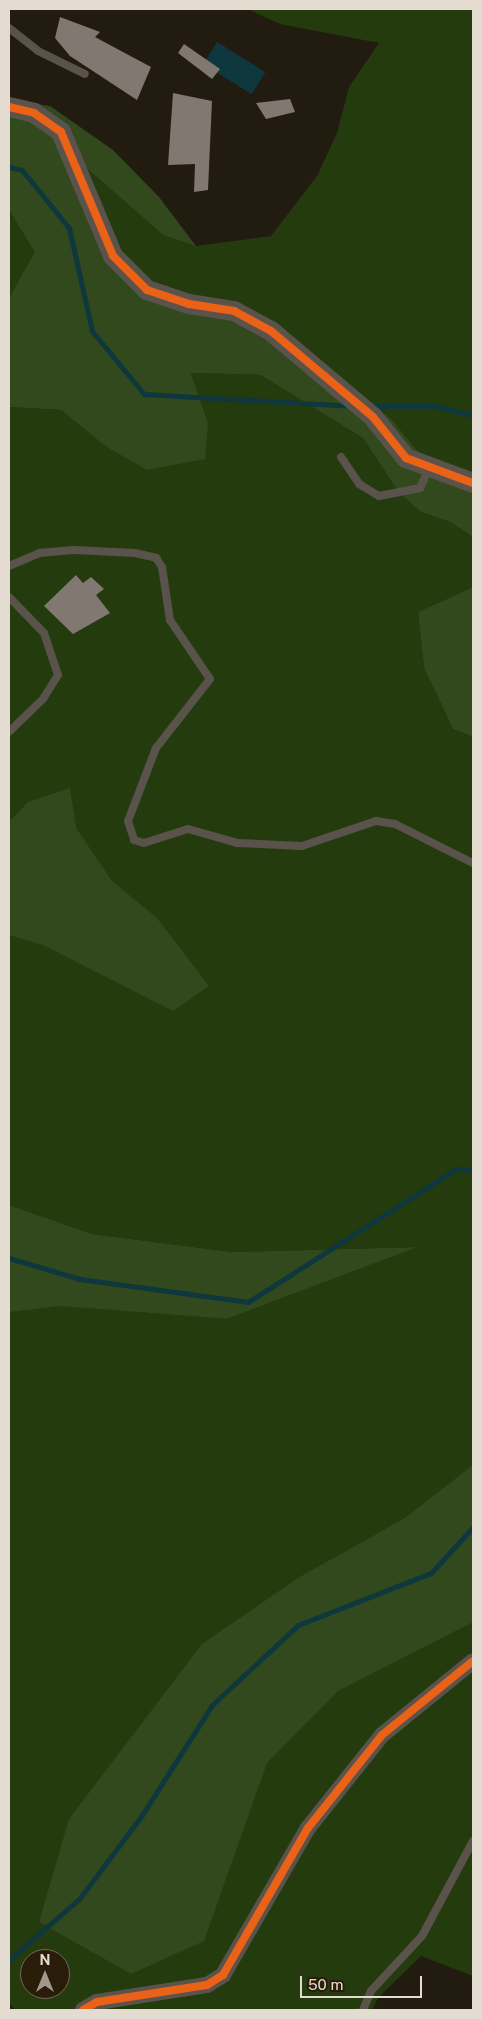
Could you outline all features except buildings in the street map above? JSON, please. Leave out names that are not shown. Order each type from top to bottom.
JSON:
[{"type":"street","points":[[9,107],[34,113],[61,132],[113,256],[146,290],[188,304],[234,312],[271,331],[373,417],[406,458],[429,469],[473,483]]},
{"type":"street","points":[[83,2010],[97,2002],[207,1985],[223,1975],[308,1828],[382,1735],[473,1661]]},
{"type":"lane","points":[[9,28],[38,51],[84,74]]},
{"type":"lane","points":[[341,457],[359,484],[380,496],[420,488],[429,469]]},
{"type":"lane","points":[[9,566],[39,553],[73,550],[136,553],[156,558],[162,567],[170,620],[210,679],[156,748],[128,821],[134,840],[144,843],[188,829],[237,843],[302,846],[376,820],[395,824],[473,862]]},
{"type":"lane","points":[[9,597],[44,633],[58,675],[43,700],[9,732]]},
{"type":"lane","points":[[363,2010],[371,1991],[422,1936],[473,1841]]},
{"type":"green space","points":[[247,9],[473,9],[473,477],[429,464],[148,289],[117,255],[81,163],[163,235],[196,246],[271,236],[317,176],[337,133],[349,87],[379,43],[280,24]]},
{"type":"green space","points":[[9,101],[50,106],[113,150],[159,197],[196,246],[163,235],[82,164],[117,255],[148,289],[187,300],[309,352],[391,419],[428,464],[473,477],[473,537],[450,522],[421,512],[399,493],[363,438],[261,375],[191,373],[208,423],[205,459],[147,470],[105,446],[61,410],[9,407],[9,298],[35,252],[9,210]]},
{"type":"green space","points":[[9,210],[36,252],[9,298]]},
{"type":"green space","points":[[191,373],[261,375],[295,393],[363,438],[399,493],[421,512],[450,522],[473,537],[473,587],[418,612],[424,668],[453,729],[473,737],[473,1976],[421,1956],[378,1998],[372,2010],[15,2010],[9,2003],[9,1310],[52,1305],[227,1319],[415,1247],[232,1252],[92,1234],[9,1205],[9,407],[61,410],[105,446],[208,423]]},
{"type":"green space","points":[[473,587],[473,737],[453,729],[424,668],[418,612]]},
{"type":"green space","points":[[70,788],[76,828],[112,881],[157,918],[209,986],[173,1011],[43,945],[9,935],[9,822],[28,802]]},
{"type":"green space","points":[[9,1205],[92,1234],[232,1252],[417,1247],[227,1319],[60,1306],[9,1312]]},
{"type":"green space","points":[[473,1465],[473,1622],[338,1691],[267,1763],[204,1941],[131,1974],[39,1922],[69,1819],[202,1644],[298,1578],[405,1518]]},
{"type":"water","points":[[217,42],[265,72],[252,94],[203,64]]},
{"type":"waterway","points":[[9,167],[22,170],[69,228],[92,331],[144,394],[350,406]]},
{"type":"waterway","points":[[371,406],[433,406],[473,415]]},
{"type":"waterway","points":[[9,1258],[80,1279],[248,1302],[456,1169],[473,1170]]},
{"type":"waterway","points":[[9,1960],[80,1898],[142,1815],[212,1705],[298,1625],[431,1573],[473,1527]]},
{"type":"cycle path","points":[[9,107],[34,113],[61,132],[113,256],[147,290],[189,304],[234,311],[271,331],[373,417],[406,458],[473,483]]},
{"type":"cycle path","points":[[83,2010],[97,2002],[207,1985],[223,1975],[308,1828],[382,1735],[473,1661]]}]
